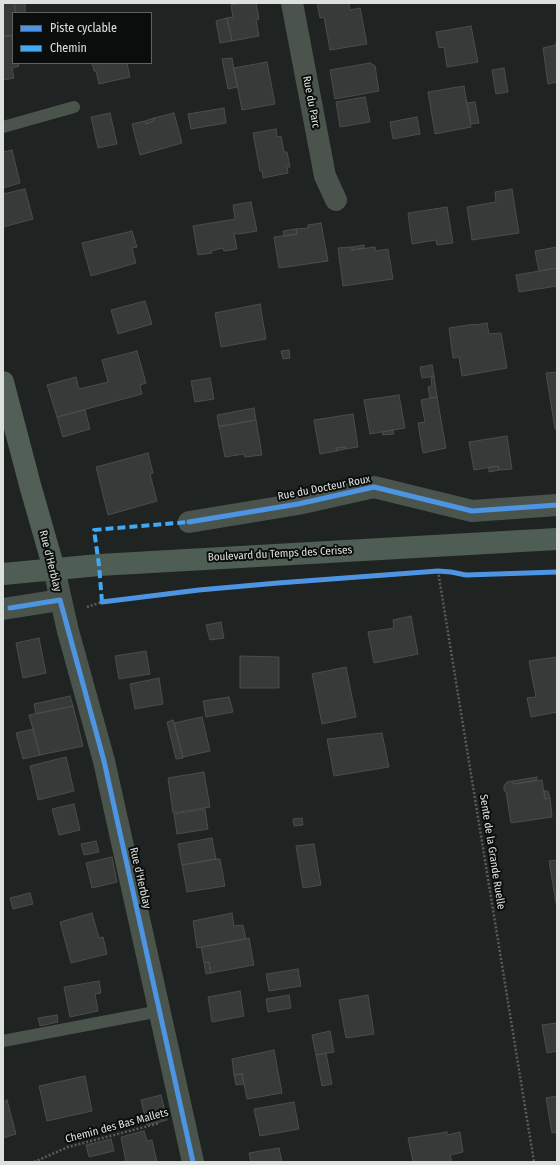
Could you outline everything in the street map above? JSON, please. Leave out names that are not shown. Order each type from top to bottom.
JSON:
[{"type":"main road","name":"Rue d'Herblay","points":[[3,382],[54,570]]},
{"type":"main road","name":"Boulevard du Temps des Cerises","points":[[3,574],[99,565],[557,539]]},
{"type":"street","name":"Rue du Parc","points":[[292,3],[325,176],[336,200]]},
{"type":"street","name":"Rue du Docteur Roux","points":[[189,522],[298,504],[374,487],[472,510],[557,505]]},
{"type":"street","name":"Rue d'Herblay","points":[[54,570],[60,600],[104,761],[193,1162]]},
{"type":"street","points":[[7,609],[60,600]]},
{"type":"lane","points":[[3,127],[74,107]]},
{"type":"lane","points":[[3,1041],[160,1011]]},
{"type":"path","points":[[430,572],[444,571]]},
{"type":"path","points":[[102,602],[110,601]]},
{"type":"building","points":[[3,3],[14,3],[16,12],[12,12],[12,35],[3,37]]},
{"type":"building","points":[[14,3],[25,3],[25,12],[16,12]]},
{"type":"building","points":[[256,3],[259,19],[256,20],[259,36],[232,41],[227,18],[233,17],[231,5]]},
{"type":"building","points":[[317,3],[349,3],[350,10],[360,8],[367,44],[330,50],[324,17],[320,18]]},
{"type":"building","points":[[227,18],[232,41],[220,43],[216,21]]},
{"type":"building","points":[[471,26],[478,62],[447,67],[444,47],[439,48],[436,32]]},
{"type":"building","points":[[11,35],[12,64],[18,64],[19,66],[12,68],[14,78],[3,80],[3,37]]},
{"type":"building","points":[[556,43],[557,82],[548,84],[543,48],[556,45]]},
{"type":"building","points":[[232,58],[237,87],[228,89],[222,59]]},
{"type":"building","points":[[267,62],[275,104],[242,110],[234,68]]},
{"type":"building","points":[[370,63],[375,66],[379,91],[335,99],[330,70]]},
{"type":"building","points":[[92,64],[127,64],[130,77],[99,84],[96,71],[94,71]]},
{"type":"building","points":[[504,68],[508,92],[496,94],[492,70]]},
{"type":"building","points":[[464,86],[471,127],[435,134],[428,92]]},
{"type":"building","points":[[365,97],[370,122],[340,127],[336,102]]},
{"type":"building","points":[[475,102],[479,123],[471,124],[467,103]]},
{"type":"building","points":[[224,108],[226,123],[191,129],[188,114]]},
{"type":"building","points":[[110,113],[117,144],[98,148],[91,117]]},
{"type":"building","points":[[174,113],[182,143],[140,155],[132,124],[145,121],[146,124],[154,121],[154,118]]},
{"type":"building","points":[[417,117],[420,134],[393,139],[390,122]]},
{"type":"building","points":[[154,118],[154,121],[146,124],[145,121]]},
{"type":"building","points":[[276,129],[277,137],[281,136],[284,152],[287,152],[290,167],[287,167],[288,173],[263,178],[262,171],[260,171],[253,133]]},
{"type":"building","points":[[12,150],[20,183],[3,188],[3,152]]},
{"type":"building","points":[[25,189],[33,219],[3,227],[3,194]]},
{"type":"building","points":[[512,189],[519,233],[472,240],[467,207],[496,202],[495,192]]},
{"type":"building","points":[[251,202],[257,231],[239,234],[234,233],[237,249],[224,251],[223,248],[211,251],[212,253],[198,255],[193,226],[235,219],[233,205]]},
{"type":"building","points":[[447,207],[453,243],[437,245],[436,240],[412,244],[408,213]]},
{"type":"building","points":[[321,223],[328,261],[279,268],[274,237],[297,234],[296,229],[308,228],[308,225]]},
{"type":"building","points":[[296,229],[297,234],[284,236],[283,231]]},
{"type":"building","points":[[132,231],[137,247],[132,248],[136,263],[91,276],[82,243]]},
{"type":"building","points":[[364,245],[364,248],[352,250],[352,247]]},
{"type":"building","points":[[352,247],[352,250],[375,247],[376,251],[388,249],[393,279],[343,286],[338,248]]},
{"type":"building","points":[[557,247],[557,268],[539,271],[535,251]]},
{"type":"building","points":[[557,268],[557,286],[519,292],[516,275]]},
{"type":"building","points":[[145,301],[152,324],[118,334],[111,310]]},
{"type":"building","points":[[260,304],[266,339],[221,347],[215,313]]},
{"type":"building","points":[[487,323],[489,334],[501,333],[507,368],[462,376],[459,357],[453,358],[449,328]]},
{"type":"building","points":[[289,350],[290,358],[283,359],[281,351]]},
{"type":"building","points":[[137,351],[146,383],[140,385],[142,394],[57,417],[47,385],[76,377],[79,389],[108,382],[102,360]]},
{"type":"building","points":[[432,365],[434,376],[422,378],[420,367]]},
{"type":"building","points":[[557,372],[557,429],[555,429],[546,373]]},
{"type":"building","points":[[434,376],[437,397],[430,398],[428,387],[432,386],[431,377]]},
{"type":"building","points":[[210,378],[214,399],[195,402],[191,381]]},
{"type":"building","points":[[399,395],[405,428],[370,434],[364,400]]},
{"type":"building","points":[[437,397],[446,448],[423,453],[418,423],[425,422],[421,400]]},
{"type":"building","points":[[254,408],[256,420],[219,427],[217,415]]},
{"type":"building","points":[[85,410],[90,429],[63,437],[57,417]]},
{"type":"building","points":[[353,414],[358,447],[345,449],[345,447],[336,448],[337,451],[320,454],[314,420]]},
{"type":"building","points":[[256,420],[262,455],[245,457],[244,454],[225,457],[219,426]]},
{"type":"building","points":[[393,430],[394,434],[383,435],[382,432]]},
{"type":"building","points":[[507,436],[512,469],[499,470],[498,466],[474,470],[469,442]]},
{"type":"building","points":[[345,447],[345,449],[337,451],[336,448]]},
{"type":"building","points":[[148,453],[153,473],[150,474],[157,501],[108,515],[96,467]]},
{"type":"building","points":[[498,466],[499,470],[489,472],[489,467]]},
{"type":"building","points":[[411,616],[418,654],[374,663],[368,632],[394,628],[393,620]]},
{"type":"building","points":[[221,622],[224,638],[210,640],[206,625]]},
{"type":"building","points":[[39,638],[46,673],[23,678],[16,643]]},
{"type":"building","points":[[146,651],[150,674],[119,679],[115,656]]},
{"type":"building","points":[[240,656],[279,657],[279,688],[240,688]]},
{"type":"building","points":[[557,657],[557,712],[531,717],[527,698],[536,697],[529,661]]},
{"type":"building","points":[[346,667],[356,717],[322,724],[312,674]]},
{"type":"building","points":[[159,678],[163,704],[135,709],[130,684]]},
{"type":"building","points":[[70,696],[73,706],[36,714],[34,704]]},
{"type":"building","points":[[229,697],[233,712],[206,717],[203,701]]},
{"type":"building","points":[[73,706],[83,746],[40,755],[29,715]]},
{"type":"building","points":[[202,717],[210,751],[183,757],[174,723]]},
{"type":"building","points":[[173,720],[183,758],[176,759],[167,722]]},
{"type":"building","points":[[33,729],[40,755],[23,759],[16,733]]},
{"type":"building","points":[[382,733],[389,767],[334,776],[327,739]]},
{"type":"building","points":[[66,757],[74,791],[38,800],[30,766]]},
{"type":"building","points":[[204,772],[210,807],[173,813],[168,778]]},
{"type":"building","points":[[537,777],[537,780],[514,784],[512,781]]},
{"type":"building","points":[[542,780],[545,799],[550,798],[552,817],[511,823],[504,786],[507,782],[512,781],[514,784]]},
{"type":"building","points":[[544,791],[548,791],[550,798],[545,799]]},
{"type":"building","points":[[74,804],[80,830],[59,835],[52,809]]},
{"type":"building","points":[[205,809],[208,829],[177,834],[174,814]]},
{"type":"building","points":[[302,818],[303,825],[294,826],[293,819]]},
{"type":"building","points":[[212,838],[216,859],[182,865],[178,844]]},
{"type":"building","points":[[96,841],[99,852],[84,855],[81,844]]},
{"type":"building","points":[[314,844],[321,885],[303,888],[296,846]]},
{"type":"building","points":[[112,857],[117,882],[92,888],[86,863]]},
{"type":"building","points":[[220,859],[225,886],[187,892],[182,865]]},
{"type":"building","points":[[557,860],[557,903],[556,903],[549,861]]},
{"type":"building","points":[[30,893],[33,904],[13,909],[10,898]]},
{"type":"building","points":[[92,913],[99,938],[103,937],[107,954],[71,963],[60,922]]},
{"type":"building","points":[[232,913],[234,926],[243,925],[246,939],[197,948],[193,921]]},
{"type":"building","points":[[249,938],[254,965],[211,973],[209,962],[204,963],[201,947]]},
{"type":"building","points":[[209,962],[211,973],[206,974],[204,963]]},
{"type":"building","points":[[298,969],[301,986],[269,991],[266,974]]},
{"type":"building","points":[[99,981],[101,993],[95,994],[98,1011],[70,1017],[64,987]]},
{"type":"building","points":[[240,991],[244,1016],[212,1022],[208,997]]},
{"type":"building","points":[[289,995],[291,1008],[268,1012],[266,999]]},
{"type":"building","points":[[368,995],[374,1034],[346,1038],[339,1000]]},
{"type":"building","points":[[57,1015],[58,1022],[40,1026],[38,1018]]},
{"type":"building","points":[[557,1023],[557,1051],[547,1053],[542,1025]]},
{"type":"building","points":[[330,1031],[334,1052],[316,1055],[312,1035]]},
{"type":"building","points":[[274,1050],[282,1093],[247,1099],[242,1074],[234,1075],[232,1059]]},
{"type":"building","points":[[326,1053],[332,1084],[322,1086],[316,1055]]},
{"type":"building","points":[[242,1074],[244,1084],[236,1085],[234,1075]]},
{"type":"building","points":[[85,1076],[92,1111],[47,1121],[39,1086]]},
{"type":"building","points":[[161,1095],[167,1120],[147,1125],[141,1100]]},
{"type":"building","points":[[557,1096],[557,1132],[552,1133],[546,1098]]},
{"type":"building","points":[[7,1100],[16,1134],[3,1138],[3,1102]]},
{"type":"building","points":[[294,1102],[299,1129],[260,1136],[254,1109]]},
{"type":"building","points":[[144,1131],[147,1141],[152,1140],[157,1162],[126,1162],[121,1137]]},
{"type":"building","points":[[447,1132],[447,1135],[460,1132],[463,1152],[450,1155],[452,1162],[413,1162],[408,1138]]},
{"type":"building","points":[[111,1139],[114,1151],[89,1157],[86,1145]]},
{"type":"building","points":[[279,1148],[282,1162],[251,1162],[249,1153]]},
{"type":"marked path","points":[[102,602],[94,530],[189,522]]},
{"type":"cycle path","points":[[189,522],[298,504],[374,487],[472,511],[557,505]]},
{"type":"cycle path","points":[[102,602],[199,590],[438,571],[466,575],[557,572]]},
{"type":"cycle path","points":[[10,608],[60,600],[104,761],[193,1162]]}]
